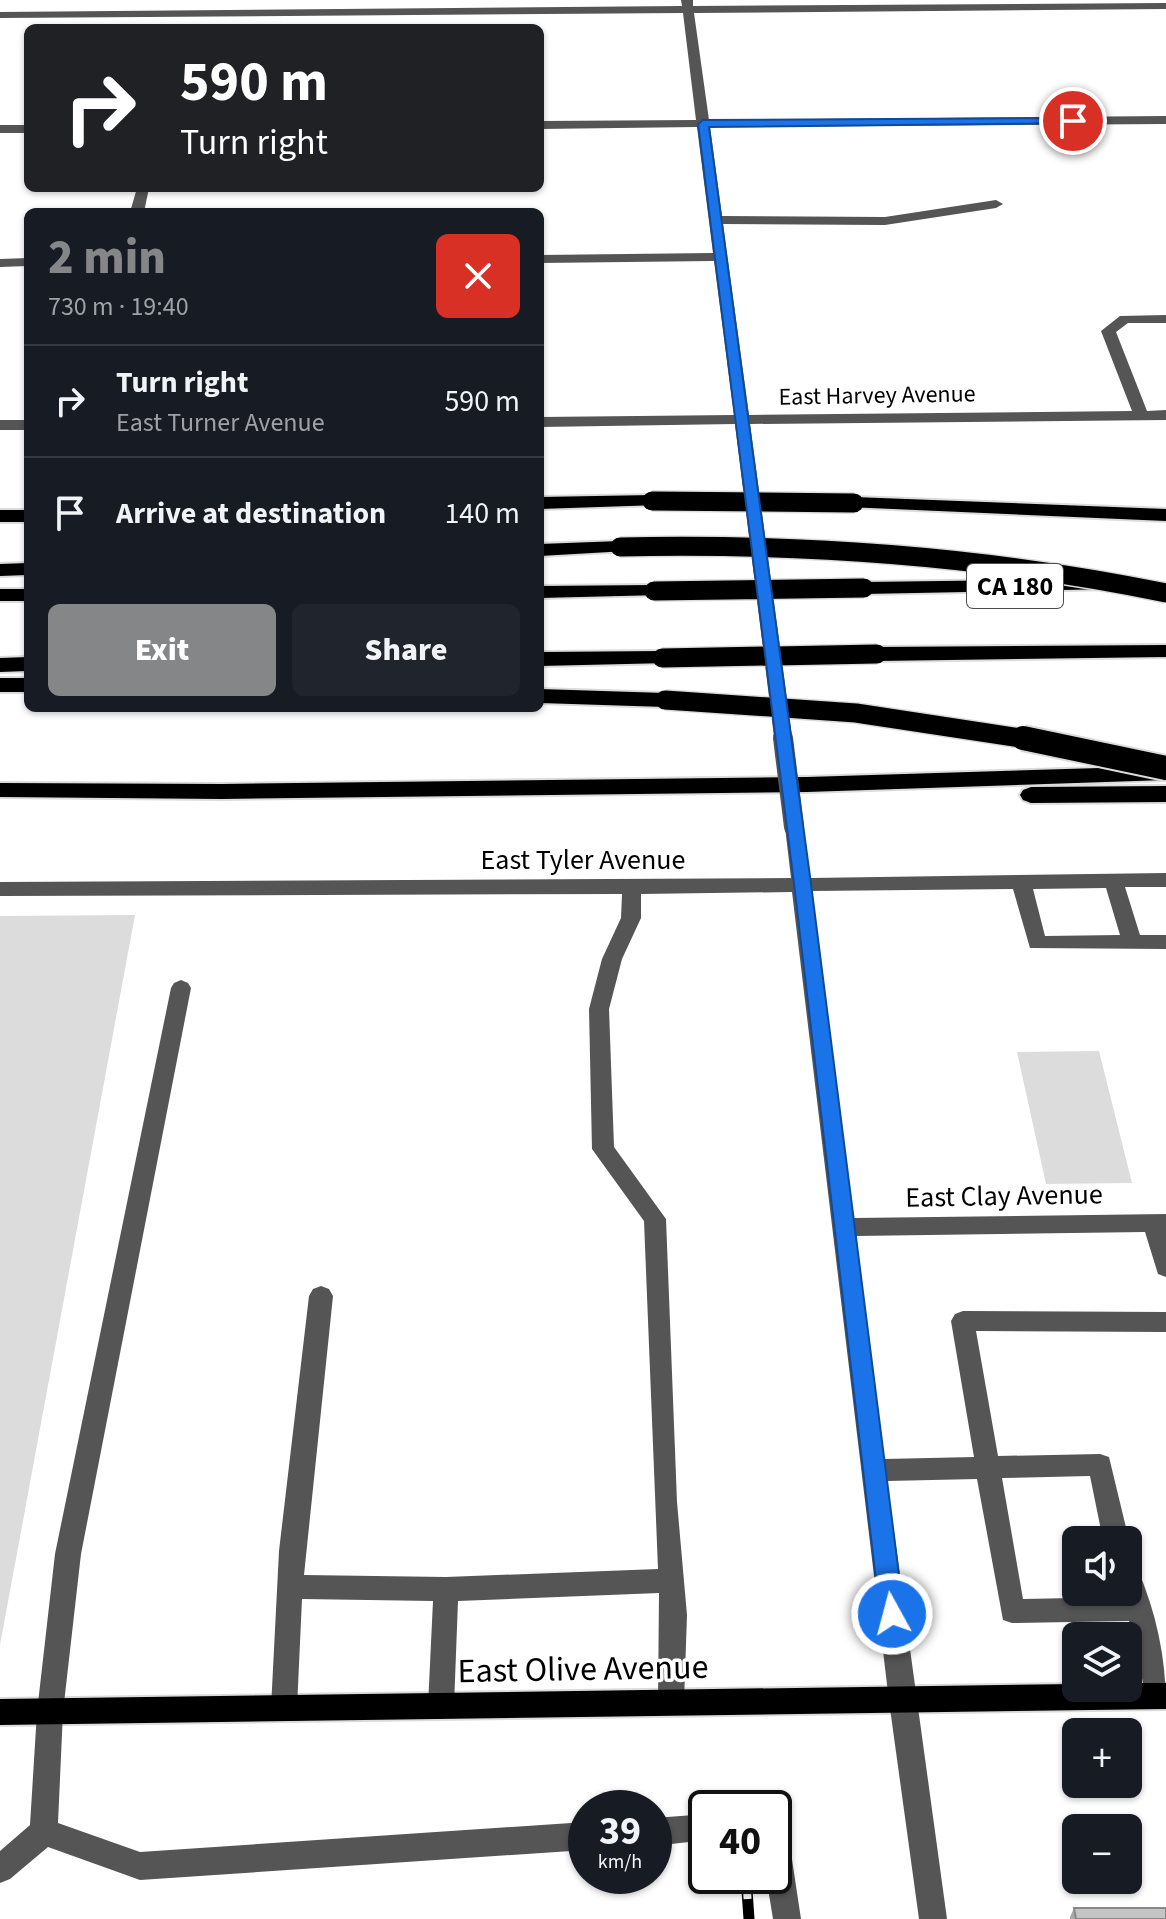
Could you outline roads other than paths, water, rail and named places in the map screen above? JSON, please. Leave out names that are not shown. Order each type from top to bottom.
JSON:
[{"type":"highway","points":[[544,503],[652,501],[1166,507]]},
{"type":"highway","points":[[854,503],[1166,515]]},
{"type":"highway","points":[[0,516],[24,516]]},
{"type":"highway","points":[[544,550],[761,545],[896,553],[1019,567],[1166,593]]},
{"type":"highway","points":[[0,570],[24,569]]},
{"type":"highway","name":"CA 180","points":[[544,592],[1166,584]]},
{"type":"highway","points":[[0,595],[24,595]]},
{"type":"highway","points":[[544,659],[1166,651]]},
{"type":"highway","points":[[0,665],[24,664]]},
{"type":"highway","points":[[0,685],[24,685]]},
{"type":"highway","points":[[544,696],[801,706],[887,714],[1020,735],[1166,770]]},
{"type":"highway","points":[[0,790],[123,793],[693,785],[1034,779],[1166,770]]},
{"type":"highway","points":[[693,785],[1036,795],[1166,794]]},
{"type":"main road","name":"East Olive Avenue","points":[[0,1712],[1162,1696]]},
{"type":"street","points":[[188,24],[195,0]]},
{"type":"street","points":[[0,15],[191,14],[448,6],[1166,6]]},
{"type":"street","points":[[688,6],[802,884],[902,1701],[933,1919]]},
{"type":"street","points":[[544,125],[1166,120]]},
{"type":"street","points":[[0,129],[24,129]]},
{"type":"street","points":[[716,220],[885,221],[996,204]]},
{"type":"street","points":[[544,259],[720,257]]},
{"type":"street","points":[[0,263],[24,262]]},
{"type":"street","points":[[1142,416],[1108,331],[1125,319],[1166,319]]},
{"type":"street","name":"East Harvey Avenue","points":[[544,422],[1166,415]]},
{"type":"street","points":[[0,425],[24,425]]},
{"type":"street","points":[[1113,880],[1132,942]]},
{"type":"street","name":"East Tyler Avenue","points":[[0,889],[632,887],[1166,880]]},
{"type":"street","points":[[1021,881],[1037,943],[1166,942]]},
{"type":"street","points":[[632,887],[631,918],[612,959],[599,1009],[603,1149],[655,1219],[674,1615],[671,1702]]},
{"type":"street","points":[[0,1869],[44,1832],[50,1712],[68,1554],[181,988]]},
{"type":"street","points":[[1160,1223],[1166,1267]]},
{"type":"street","name":"East Clay Avenue","points":[[843,1227],[1160,1223]]},
{"type":"street","points":[[284,1708],[290,1587],[321,1296]]},
{"type":"street","points":[[1140,1609],[1012,1611],[963,1321],[1166,1322]]},
{"type":"street","points":[[875,1470],[1100,1465],[1113,1526]]},
{"type":"street","points":[[290,1587],[446,1589],[671,1580]]},
{"type":"street","points":[[441,1706],[446,1589]]},
{"type":"street","points":[[1139,1606],[1162,1696]]},
{"type":"street","points":[[44,1832],[140,1866],[568,1837]]},
{"type":"street","points":[[783,1894],[787,1919]]},
{"type":"railway","points":[[747,1894],[749,1919]]}]
